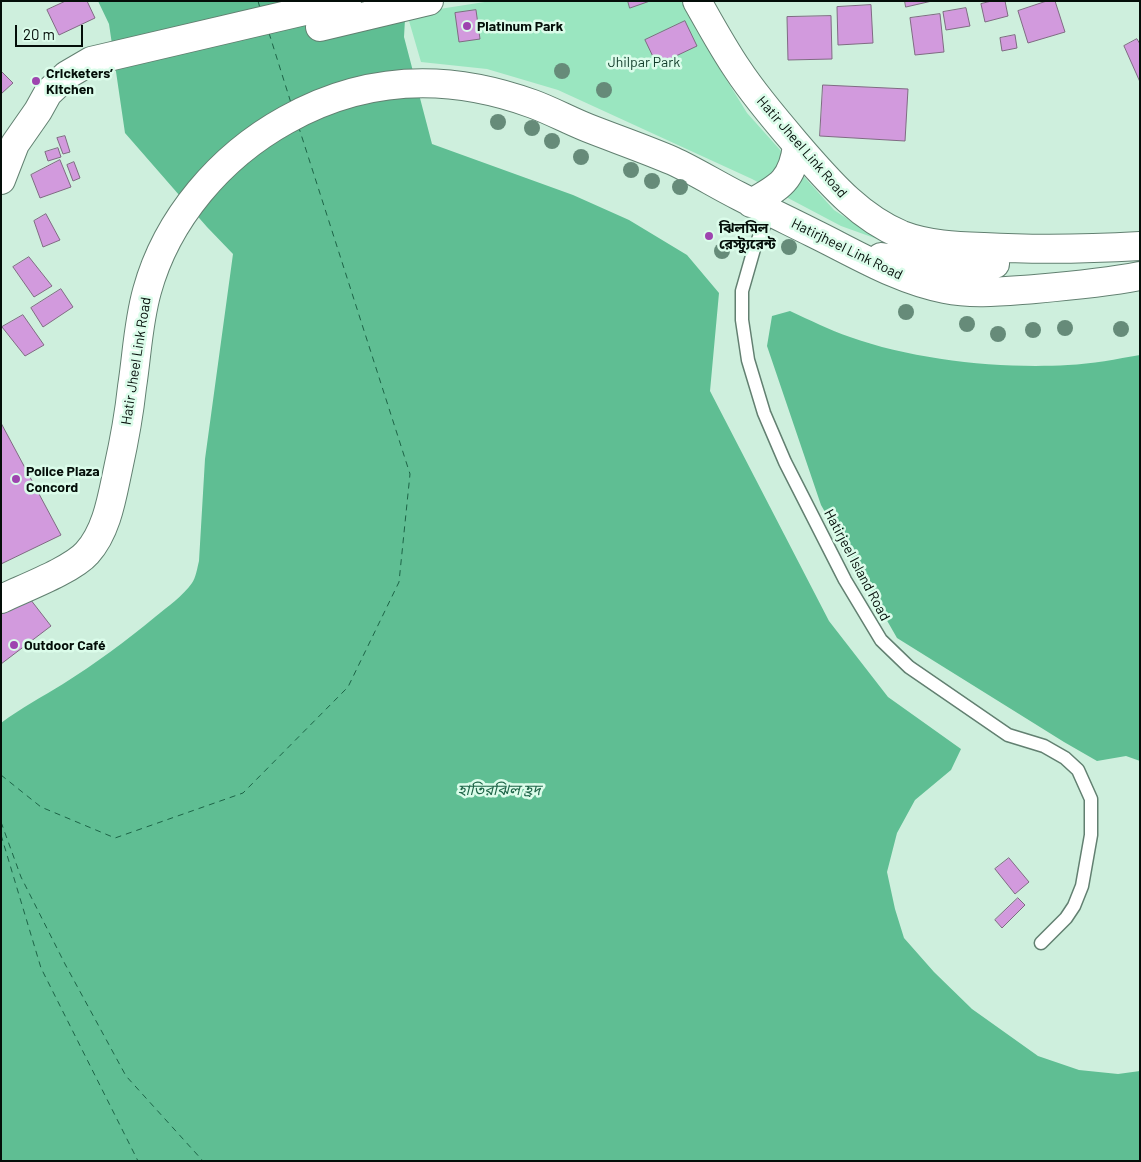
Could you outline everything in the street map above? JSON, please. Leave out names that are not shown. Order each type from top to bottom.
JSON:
[{"type":"main road","points":[[94,69],[347,1]]},
{"type":"main road","points":[[1,180],[16,144],[48,93],[67,74],[429,1]]},
{"type":"main road","name":"Hatir Jheel Link Road","points":[[697,1],[738,71],[797,145],[834,187],[854,206],[875,220],[901,234],[926,242],[1011,249],[1098,249]]},
{"type":"main road","name":"Hatir Jheel Link Road","points":[[1,599],[72,566],[85,556],[96,541],[110,502],[120,459],[132,388],[139,325],[147,288],[179,219],[196,196],[218,172],[255,140],[283,121],[343,94],[402,83],[430,82]]},
{"type":"main road","name":"Hatirjheel Link Road","points":[[430,82],[491,91],[535,105],[673,161],[850,252],[912,280],[944,289],[959,291],[1022,290],[1140,276]]},
{"type":"main road","points":[[760,207],[790,174],[796,159],[797,145]]},
{"type":"main road","name":"Hatir Jheel Link Road","points":[[850,252],[913,262],[983,265],[1098,249],[1115,240],[1140,234]]},
{"type":"main road","points":[[1098,249],[1140,246]]},
{"type":"lane","name":"Hatirjeel Island Road","points":[[760,207],[754,249],[742,291],[742,320],[748,360],[764,413],[785,462],[850,588],[881,640],[909,666],[1008,735],[1044,746],[1065,758],[1078,770],[1091,799],[1091,835],[1082,886],[1074,906],[1066,918],[1041,943]]},
{"type":"green space","name":"Jhilpar Park","points":[[491,1],[682,1],[696,30],[747,113],[834,210],[880,240],[841,226],[752,179],[558,90],[487,69],[421,62],[407,14]]},
{"type":"water","name":"হাতিরঝিল হ্রদ","points":[[98,1],[406,1],[404,37],[432,144],[573,195],[629,220],[687,255],[719,293],[710,391],[829,621],[888,697],[961,749],[951,770],[915,800],[897,833],[887,872],[904,938],[934,972],[972,1009],[1038,1056],[1079,1070],[1118,1074],[1140,1071],[1140,1161],[1,1161],[1,723],[75,676],[133,635],[175,601],[189,588],[193,581],[199,561],[205,459],[233,254],[125,133],[109,24]]},
{"type":"water","points":[[790,311],[850,337],[875,345],[902,352],[958,361],[1014,366],[1042,366],[1086,364],[1140,355],[1140,761],[1126,756],[1097,761],[897,638],[821,505],[767,346],[772,316]]},
{"type":"building","points":[[66,1],[87,1],[95,18],[59,35],[47,10]]},
{"type":"building","points":[[628,1],[650,1],[630,8]]},
{"type":"building","points":[[905,1],[932,1],[906,7]]},
{"type":"building","points":[[992,1],[1005,1],[1008,16],[985,22],[981,4]]},
{"type":"building","points":[[1047,1],[1055,1],[1065,32],[1028,43],[1018,11]]},
{"type":"building","points":[[871,5],[873,43],[838,45],[837,7]]},
{"type":"building","points":[[966,8],[970,26],[946,30],[943,12]]},
{"type":"building","name":"Platinum Park","points":[[476,10],[480,39],[459,42],[455,13]]},
{"type":"building","points":[[940,14],[944,52],[915,55],[910,18]]},
{"type":"building","points":[[831,16],[832,59],[788,60],[787,17]]},
{"type":"building","points":[[685,21],[697,46],[657,65],[645,40]]},
{"type":"building","points":[[1015,35],[1017,48],[1002,51],[1000,38]]},
{"type":"building","points":[[1137,39],[1140,44],[1140,82],[1124,46]]},
{"type":"building","points":[[1,71],[13,83],[1,94]]},
{"type":"building","points":[[823,85],[908,89],[905,141],[820,136]]},
{"type":"building","points":[[65,136],[70,152],[63,154],[57,138]]},
{"type":"building","points":[[58,148],[61,157],[48,161],[45,152]]},
{"type":"building","points":[[60,160],[71,187],[40,198],[31,175]]},
{"type":"building","points":[[74,162],[80,178],[73,181],[67,165]]},
{"type":"building","points":[[46,214],[60,240],[43,247],[34,221]]},
{"type":"building","points":[[29,257],[52,286],[34,297],[13,267]]},
{"type":"building","points":[[61,289],[73,307],[43,327],[31,308]]},
{"type":"building","points":[[23,315],[44,345],[25,356],[2,327]]},
{"type":"building","name":"Police Plaza Concord","points":[[1,423],[61,535],[1,564]]},
{"type":"building","name":"Outdoor Café","points":[[27,595],[51,626],[1,664],[1,615]]},
{"type":"building","points":[[1009,858],[1029,882],[1015,894],[995,869]]},
{"type":"building","points":[[1018,898],[1025,905],[1002,928],[995,920]]},
{"type":"ferry route","points":[[258,1],[260,8]]},
{"type":"ferry route","points":[[269,33],[291,103]]},
{"type":"ferry route","points":[[1,775],[41,807],[115,838],[243,793],[348,687],[399,582],[410,474],[299,128]]},
{"type":"ferry route","points":[[1,822],[21,877],[65,964],[126,1076],[203,1161]]},
{"type":"ferry route","points":[[1,835],[41,968],[138,1161]]},
{"type":"place","name":"Platinum Park","points":[[467,26]]},
{"type":"place","name":"Cricketers’ Kitchen","points":[[36,81]]},
{"type":"place","name":"ঝিলমিল রেস্ট্যুরেন্ট","points":[[709,236]]},
{"type":"place","name":"Police Plaza Concord","points":[[16,479]]},
{"type":"place","name":"Outdoor Café","points":[[14,645]]}]
